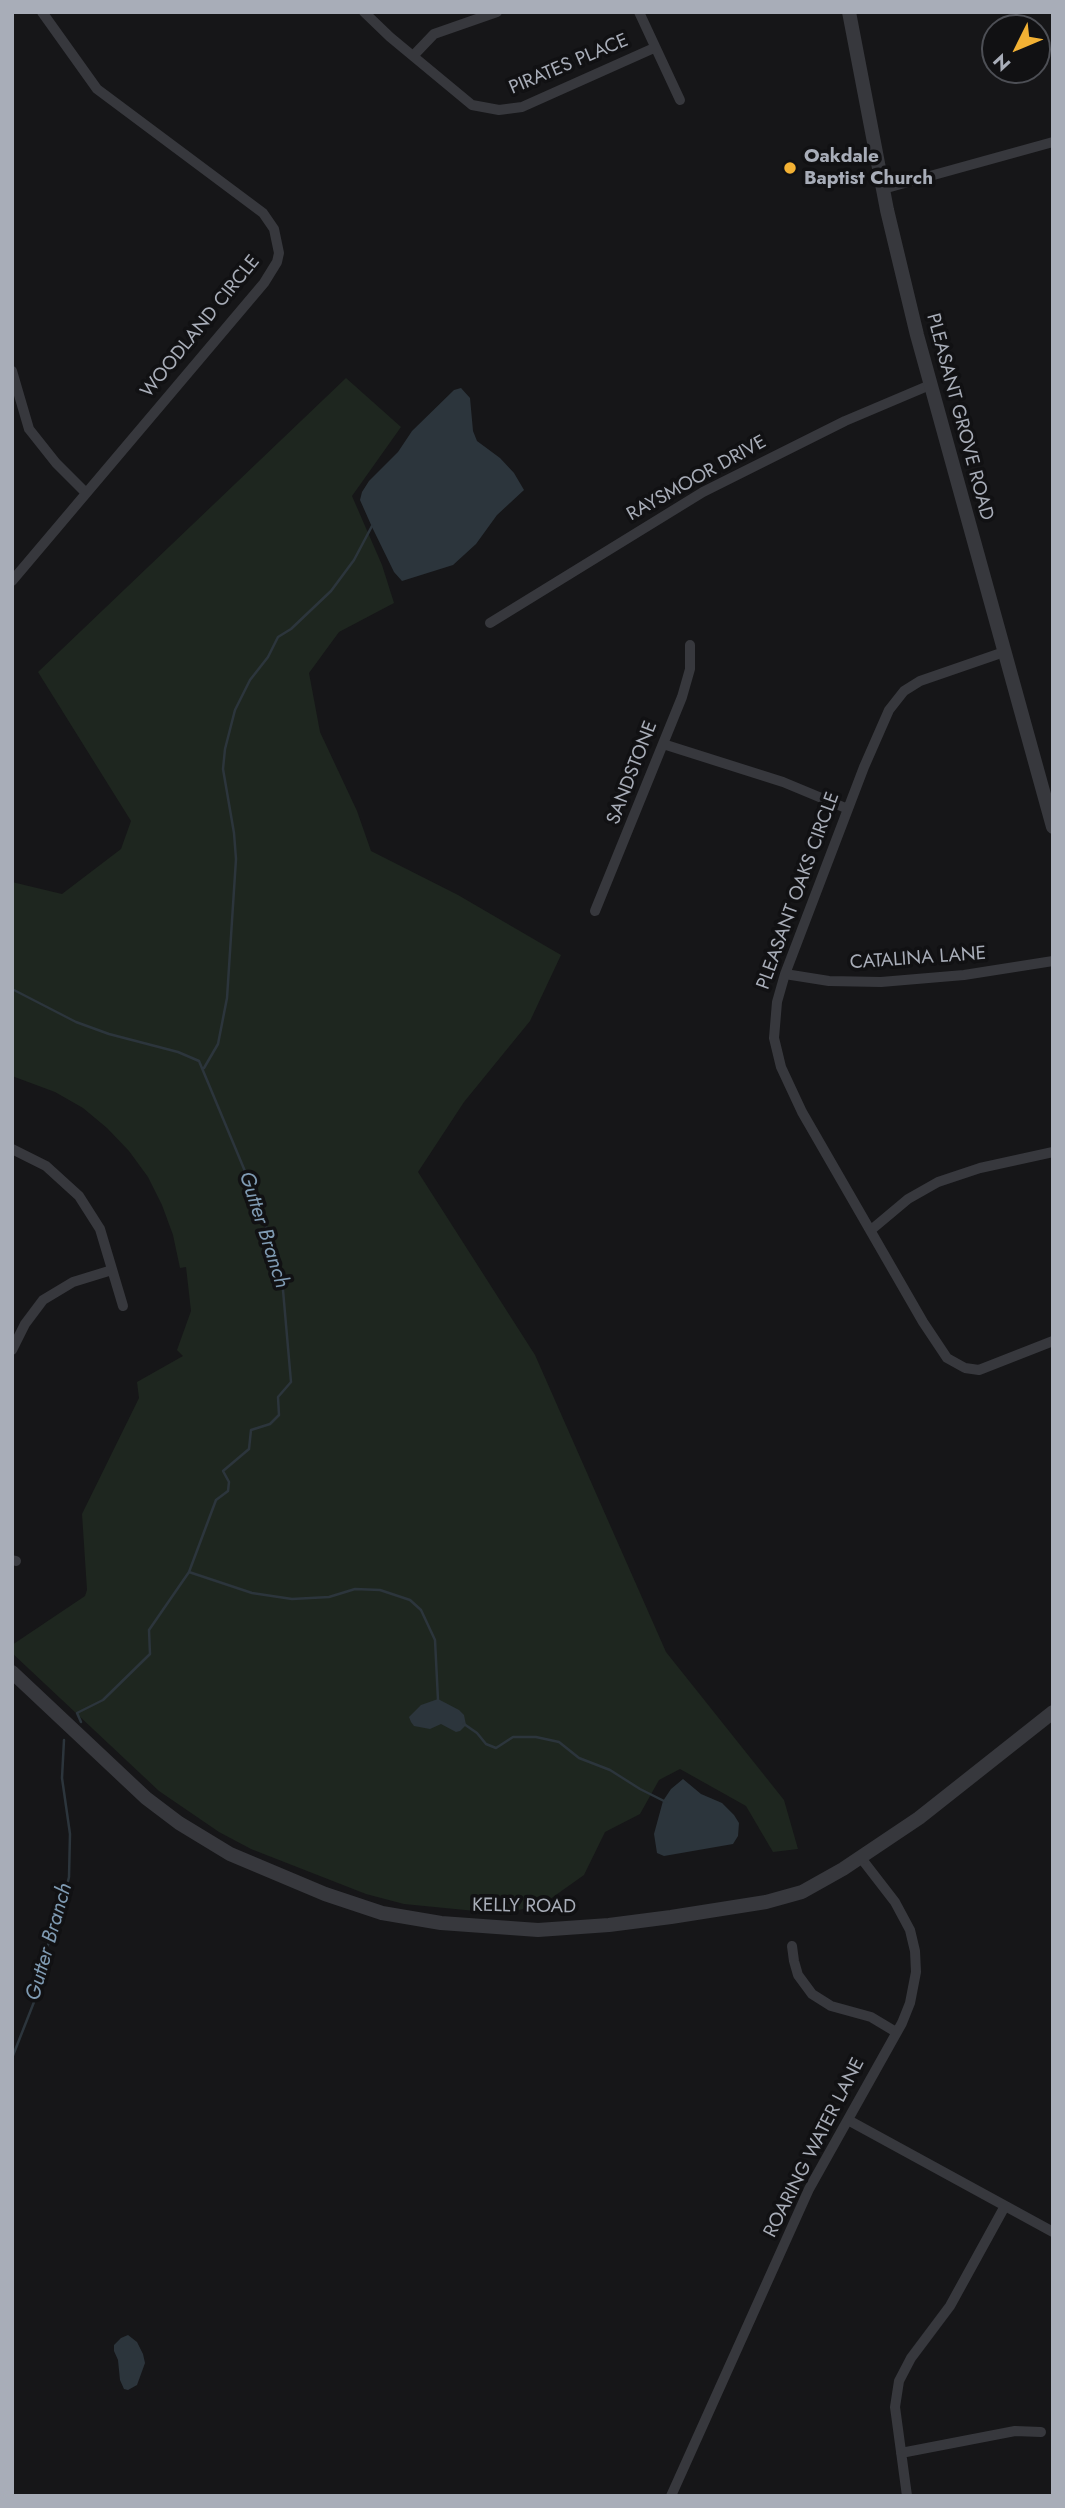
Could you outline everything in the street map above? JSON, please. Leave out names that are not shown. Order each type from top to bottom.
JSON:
[{"type":"street","name":"WOODLAND CIRCLE","points":[[12,581],[264,283],[277,262],[279,245],[271,223],[253,204],[97,89],[42,12]]},
{"type":"street","name":"PIRATES PLACE","points":[[364,12],[472,105],[499,110],[522,107],[654,48]]},
{"type":"street","points":[[413,56],[435,34],[444,29],[497,12]]},
{"type":"street","points":[[639,12],[680,100]]},
{"type":"street","name":"PLEASANT GROVE ROAD","points":[[849,12],[883,189],[930,385],[1053,827]]},
{"type":"street","points":[[883,189],[1053,142]]},
{"type":"street","points":[[12,371],[29,429],[56,463],[85,492]]},
{"type":"street","name":"RAYSMOOR DRIVE","points":[[490,624],[703,492],[845,421],[930,385]]},
{"type":"street","name":"SANDSTONE","points":[[594,911],[682,697],[690,669],[690,645]]},
{"type":"street","name":"PLEASANT OAKS CIRCLE","points":[[1004,652],[937,674],[904,691],[895,700],[848,809],[785,974],[774,1020],[774,1038],[781,1067],[802,1112],[941,1350],[954,1363],[979,1370],[1053,1341]]},
{"type":"street","points":[[663,744],[783,782],[848,809]]},
{"type":"street","name":"CATALINA LANE","points":[[785,974],[829,981],[881,982],[964,975],[1053,961]]},
{"type":"street","points":[[12,1149],[46,1166],[79,1196],[100,1229],[123,1306]]},
{"type":"street","points":[[871,1230],[908,1199],[938,1182],[980,1168],[1053,1152]]},
{"type":"street","points":[[13,1348],[25,1324],[43,1300],[73,1282],[113,1270]]},
{"type":"street","name":"KELLY ROAD","points":[[12,1672],[116,1772],[178,1823],[230,1854],[325,1894],[382,1913],[422,1920],[549,1930],[609,1926],[787,1897],[812,1887],[861,1858],[943,1801],[1053,1712]]},
{"type":"street","name":"ROARING WATER LANE","points":[[671,2496],[809,2189],[896,2032],[913,1993],[915,1951],[910,1930],[901,1911],[861,1858]]},
{"type":"street","points":[[792,1946],[798,1975],[812,1994],[831,2006],[871,2017],[896,2032]]},
{"type":"street","points":[[848,2120],[1053,2232]]},
{"type":"street","points":[[907,2496],[895,2407],[902,2373],[950,2306],[1005,2206]]},
{"type":"street","points":[[901,2453],[1014,2431],[1041,2432]]},
{"type":"shaded area","points":[[346,378],[401,427],[352,496],[382,565],[394,603],[339,632],[309,673],[320,732],[357,811],[371,851],[458,895],[561,955],[530,1021],[464,1102],[418,1172],[535,1355],[666,1652],[784,1800],[798,1849],[773,1852],[746,1806],[680,1769],[659,1780],[640,1814],[605,1832],[584,1875],[546,1902],[506,1914],[404,1904],[366,1894],[251,1849],[219,1832],[159,1791],[12,1653],[12,1645],[85,1596],[87,1590],[82,1514],[139,1398],[137,1382],[183,1356],[177,1350],[191,1311],[186,1267],[180,1268],[173,1235],[162,1205],[148,1177],[129,1151],[83,1108],[55,1092],[12,1076],[12,882],[62,894],[121,849],[131,821],[38,672]]},
{"type":"shaded area","points":[[461,388],[470,398],[473,431],[477,441],[500,458],[514,473],[524,490],[497,515],[476,544],[453,565],[402,581],[394,572],[372,527],[360,500],[362,492],[369,481],[398,452],[412,431],[454,390]]},
{"type":"shaded area","points":[[438,1699],[464,1715],[466,1725],[460,1731],[456,1732],[441,1724],[430,1729],[414,1726],[411,1722],[409,1717],[421,1705]]},
{"type":"shaded area","points":[[683,1779],[701,1794],[722,1803],[734,1815],[739,1823],[738,1836],[733,1844],[664,1856],[657,1853],[654,1834],[663,1801],[671,1789]]},
{"type":"shaded area","points":[[128,2335],[137,2342],[145,2363],[137,2385],[128,2390],[124,2389],[120,2380],[114,2345]]},
{"type":"waterway","points":[[204,1068],[218,1044],[227,998],[236,859],[223,769],[235,710],[250,680],[268,657],[278,637],[291,629],[331,591],[354,560],[372,526]]},
{"type":"waterway","name":"Gutter Branch","points":[[12,989],[76,1022],[109,1034],[178,1052],[199,1061],[262,1212],[283,1290],[291,1382],[278,1397],[279,1415],[270,1424],[251,1430],[249,1449],[223,1471],[229,1482],[228,1491],[216,1500],[189,1572],[149,1630],[150,1654],[103,1700],[77,1713],[81,1722]]},
{"type":"waterway","points":[[189,1572],[252,1593],[292,1599],[329,1597],[355,1589],[380,1590],[410,1600],[421,1610],[435,1640],[438,1700]]},
{"type":"waterway","points":[[464,1724],[486,1744],[496,1748],[513,1737],[536,1737],[559,1742],[579,1758],[610,1770],[666,1802]]},
{"type":"waterway","name":"Gutter Branch","points":[[12,2058],[34,2002],[45,1952],[59,1918],[69,1877],[70,1834],[62,1778],[64,1740]]},
{"type":"place","name":"Oakdale Baptist Church","points":[[790,168]]}]
